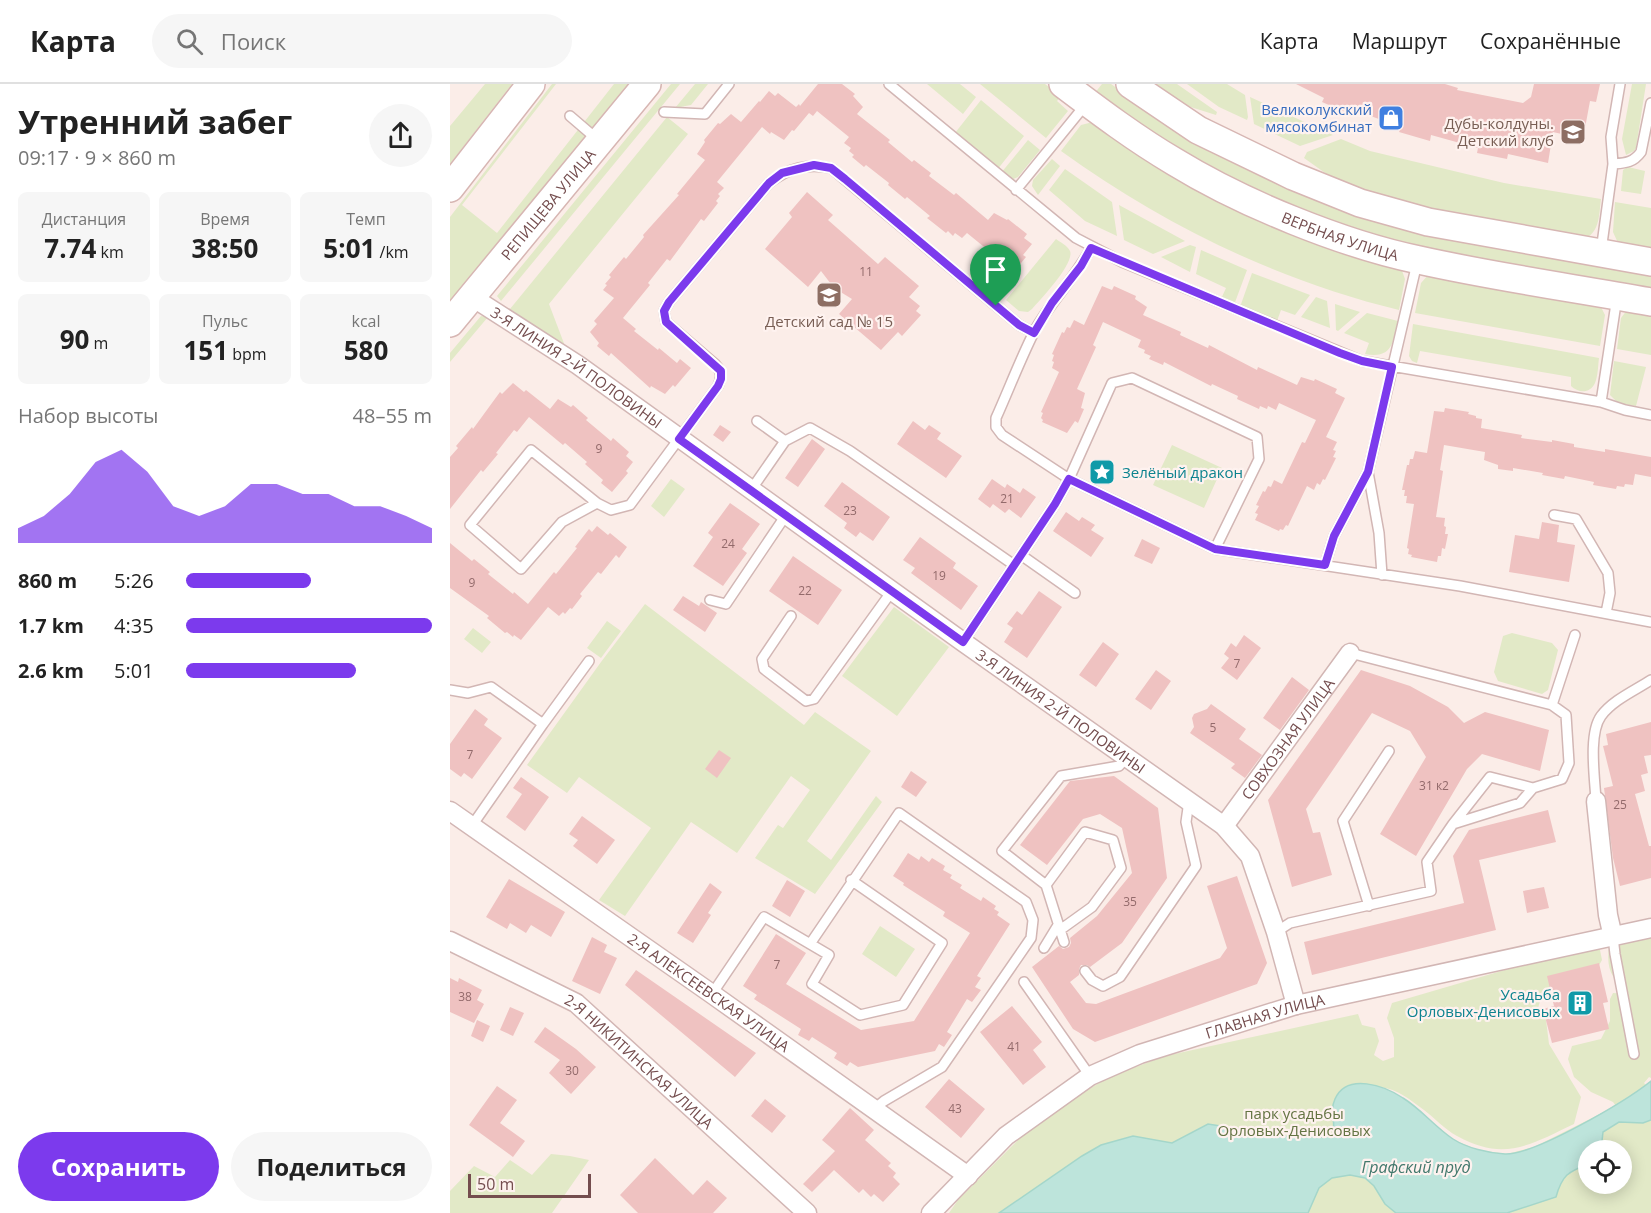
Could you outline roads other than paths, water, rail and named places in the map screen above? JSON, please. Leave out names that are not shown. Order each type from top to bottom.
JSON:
[{"type":"main road","points":[[450,188],[531,84]]},
{"type":"main road","name":"РЕПИЩЕВА УЛИЦА","points":[[450,323],[647,84]]},
{"type":"main road","name":"ВЕРБНАЯ УЛИЦА","points":[[1064,84],[1177,164],[1276,213],[1328,233],[1417,260],[1651,302]]},
{"type":"main road","points":[[1130,84],[1198,130],[1293,176],[1360,203],[1428,222],[1651,262]]},
{"type":"street","name":"3-Я ЛИНИЯ 2-Й ПОЛОВИНЫ","points":[[472,297],[578,365],[963,642],[1224,826],[1250,856],[1276,932],[1296,1005]]},
{"type":"street","name":"СОВХОЗНАЯ УЛИЦА","points":[[1224,826],[1350,653]]},
{"type":"street","points":[[1596,801],[1608,915],[1613,937]]},
{"type":"street","name":"2-Я АЛЕКСЕЕВСКАЯ УЛИЦА","points":[[450,811],[968,1176]]},
{"type":"street","name":"ГЛАВНАЯ УЛИЦА","points":[[931,1213],[1006,1136],[1090,1076],[1140,1054],[1296,1005],[1651,928]]},
{"type":"street","name":"2-Я НИКИТИНСКАЯ УЛИЦА","points":[[450,941],[576,1003],[807,1213]]},
{"type":"lane","points":[[664,112],[705,114],[729,84]]},
{"type":"lane","points":[[889,84],[1016,190],[1091,248],[1362,361],[1601,402],[1651,416]]},
{"type":"lane","points":[[1601,254],[1613,164],[1611,137],[1620,84]]},
{"type":"lane","points":[[1016,190],[1087,102]]},
{"type":"lane","points":[[1613,164],[1630,162],[1641,152],[1651,103]]},
{"type":"lane","points":[[570,116],[600,142]]},
{"type":"lane","points":[[597,503],[562,522],[521,568],[470,525],[531,450],[597,503],[611,510],[630,505],[721,379],[721,371],[666,322],[664,311],[669,302],[769,183],[782,173],[798,167],[814,165],[831,168],[1019,325],[1034,333]]},
{"type":"lane","points":[[1091,248],[1034,333],[996,418],[996,427],[1002,435],[1069,479],[1215,549],[1460,586],[1651,622]]},
{"type":"lane","points":[[1325,565],[1334,536],[1368,472],[1417,260]]},
{"type":"lane","points":[[1601,402],[1617,296]]},
{"type":"lane","points":[[963,642],[1069,479],[1112,383],[1132,378],[1257,437],[1259,459],[1215,549]]},
{"type":"lane","points":[[757,421],[785,441]]},
{"type":"lane","points":[[751,490],[785,441],[810,428],[850,451],[1014,565]]},
{"type":"lane","points":[[1368,472],[1380,542],[1382,575]]},
{"type":"lane","points":[[710,600],[726,604],[786,515]]},
{"type":"lane","points":[[1554,515],[1576,519],[1608,573],[1610,593],[1606,613]]},
{"type":"lane","points":[[1021,555],[1075,593]]},
{"type":"lane","points":[[791,616],[762,659],[764,669],[806,701],[814,699],[892,591]]},
{"type":"lane","points":[[1552,705],[1575,635]]},
{"type":"lane","points":[[1276,932],[1290,923],[1431,891],[1427,862],[1490,777],[1533,788],[1562,779],[1569,763],[1566,715],[1552,705],[1350,653]]},
{"type":"lane","points":[[471,827],[588,661]]},
{"type":"lane","points":[[1596,801],[1594,735],[1600,718],[1612,704],[1651,680]]},
{"type":"lane","points":[[450,690],[468,693],[491,687],[543,724]]},
{"type":"lane","points":[[1369,906],[1343,821],[1389,751]]},
{"type":"lane","points":[[1064,942],[1046,885],[1002,851],[1061,776],[1119,766],[1127,757]]},
{"type":"lane","points":[[1453,824],[1520,803],[1533,788]]},
{"type":"lane","points":[[1085,970],[1092,980],[1103,987],[1120,977],[1196,866],[1186,822],[1189,801]]},
{"type":"lane","points":[[810,944],[851,880],[899,813],[1026,902],[1033,920],[1031,938],[942,1066],[874,1108]]},
{"type":"lane","points":[[1044,948],[1059,928],[1092,907],[1121,868],[1113,840],[1085,832],[1046,885]]},
{"type":"lane","points":[[712,994],[764,917],[829,955],[812,984],[860,1016],[903,1005],[942,944],[851,880]]},
{"type":"lane","points":[[1613,937],[1634,1054]]},
{"type":"lane","points":[[1024,982],[1090,1076]]},
{"type":"water","name":"Графский пруд","points":[[1651,1081],[1651,1120],[1643,1123],[1619,1122],[1603,1132],[1602,1140],[1578,1140],[1578,1168],[1563,1179],[1556,1197],[1507,1213],[1396,1213],[1385,1204],[1374,1186],[1365,1178],[1350,1175],[1332,1178],[1319,1188],[1308,1213],[999,1213],[1101,1145],[1133,1136],[1172,1143],[1208,1124],[1291,1137],[1324,1137],[1333,1134],[1335,1099],[1348,1086],[1357,1084],[1377,1086],[1395,1093],[1410,1102],[1446,1134],[1465,1145],[1478,1150],[1505,1154],[1519,1152],[1558,1137],[1622,1101]]},
{"type":"place","name":"Великолукский мясокомбинат","points":[[1391,118]]},
{"type":"place","name":"Дубы-колдуны. Детский клуб","points":[[1573,132]]},
{"type":"place","name":"Детский сад № 15","points":[[829,295]]},
{"type":"place","name":"Зелёный дракон","points":[[1102,472]]},
{"type":"place","name":"Усадьба Орловых-Денисовых","points":[[1580,1003]]},
{"type":"park label","name":"парк усадьбы Орловых-Денисовых","points":[[1294,1122]]}]
